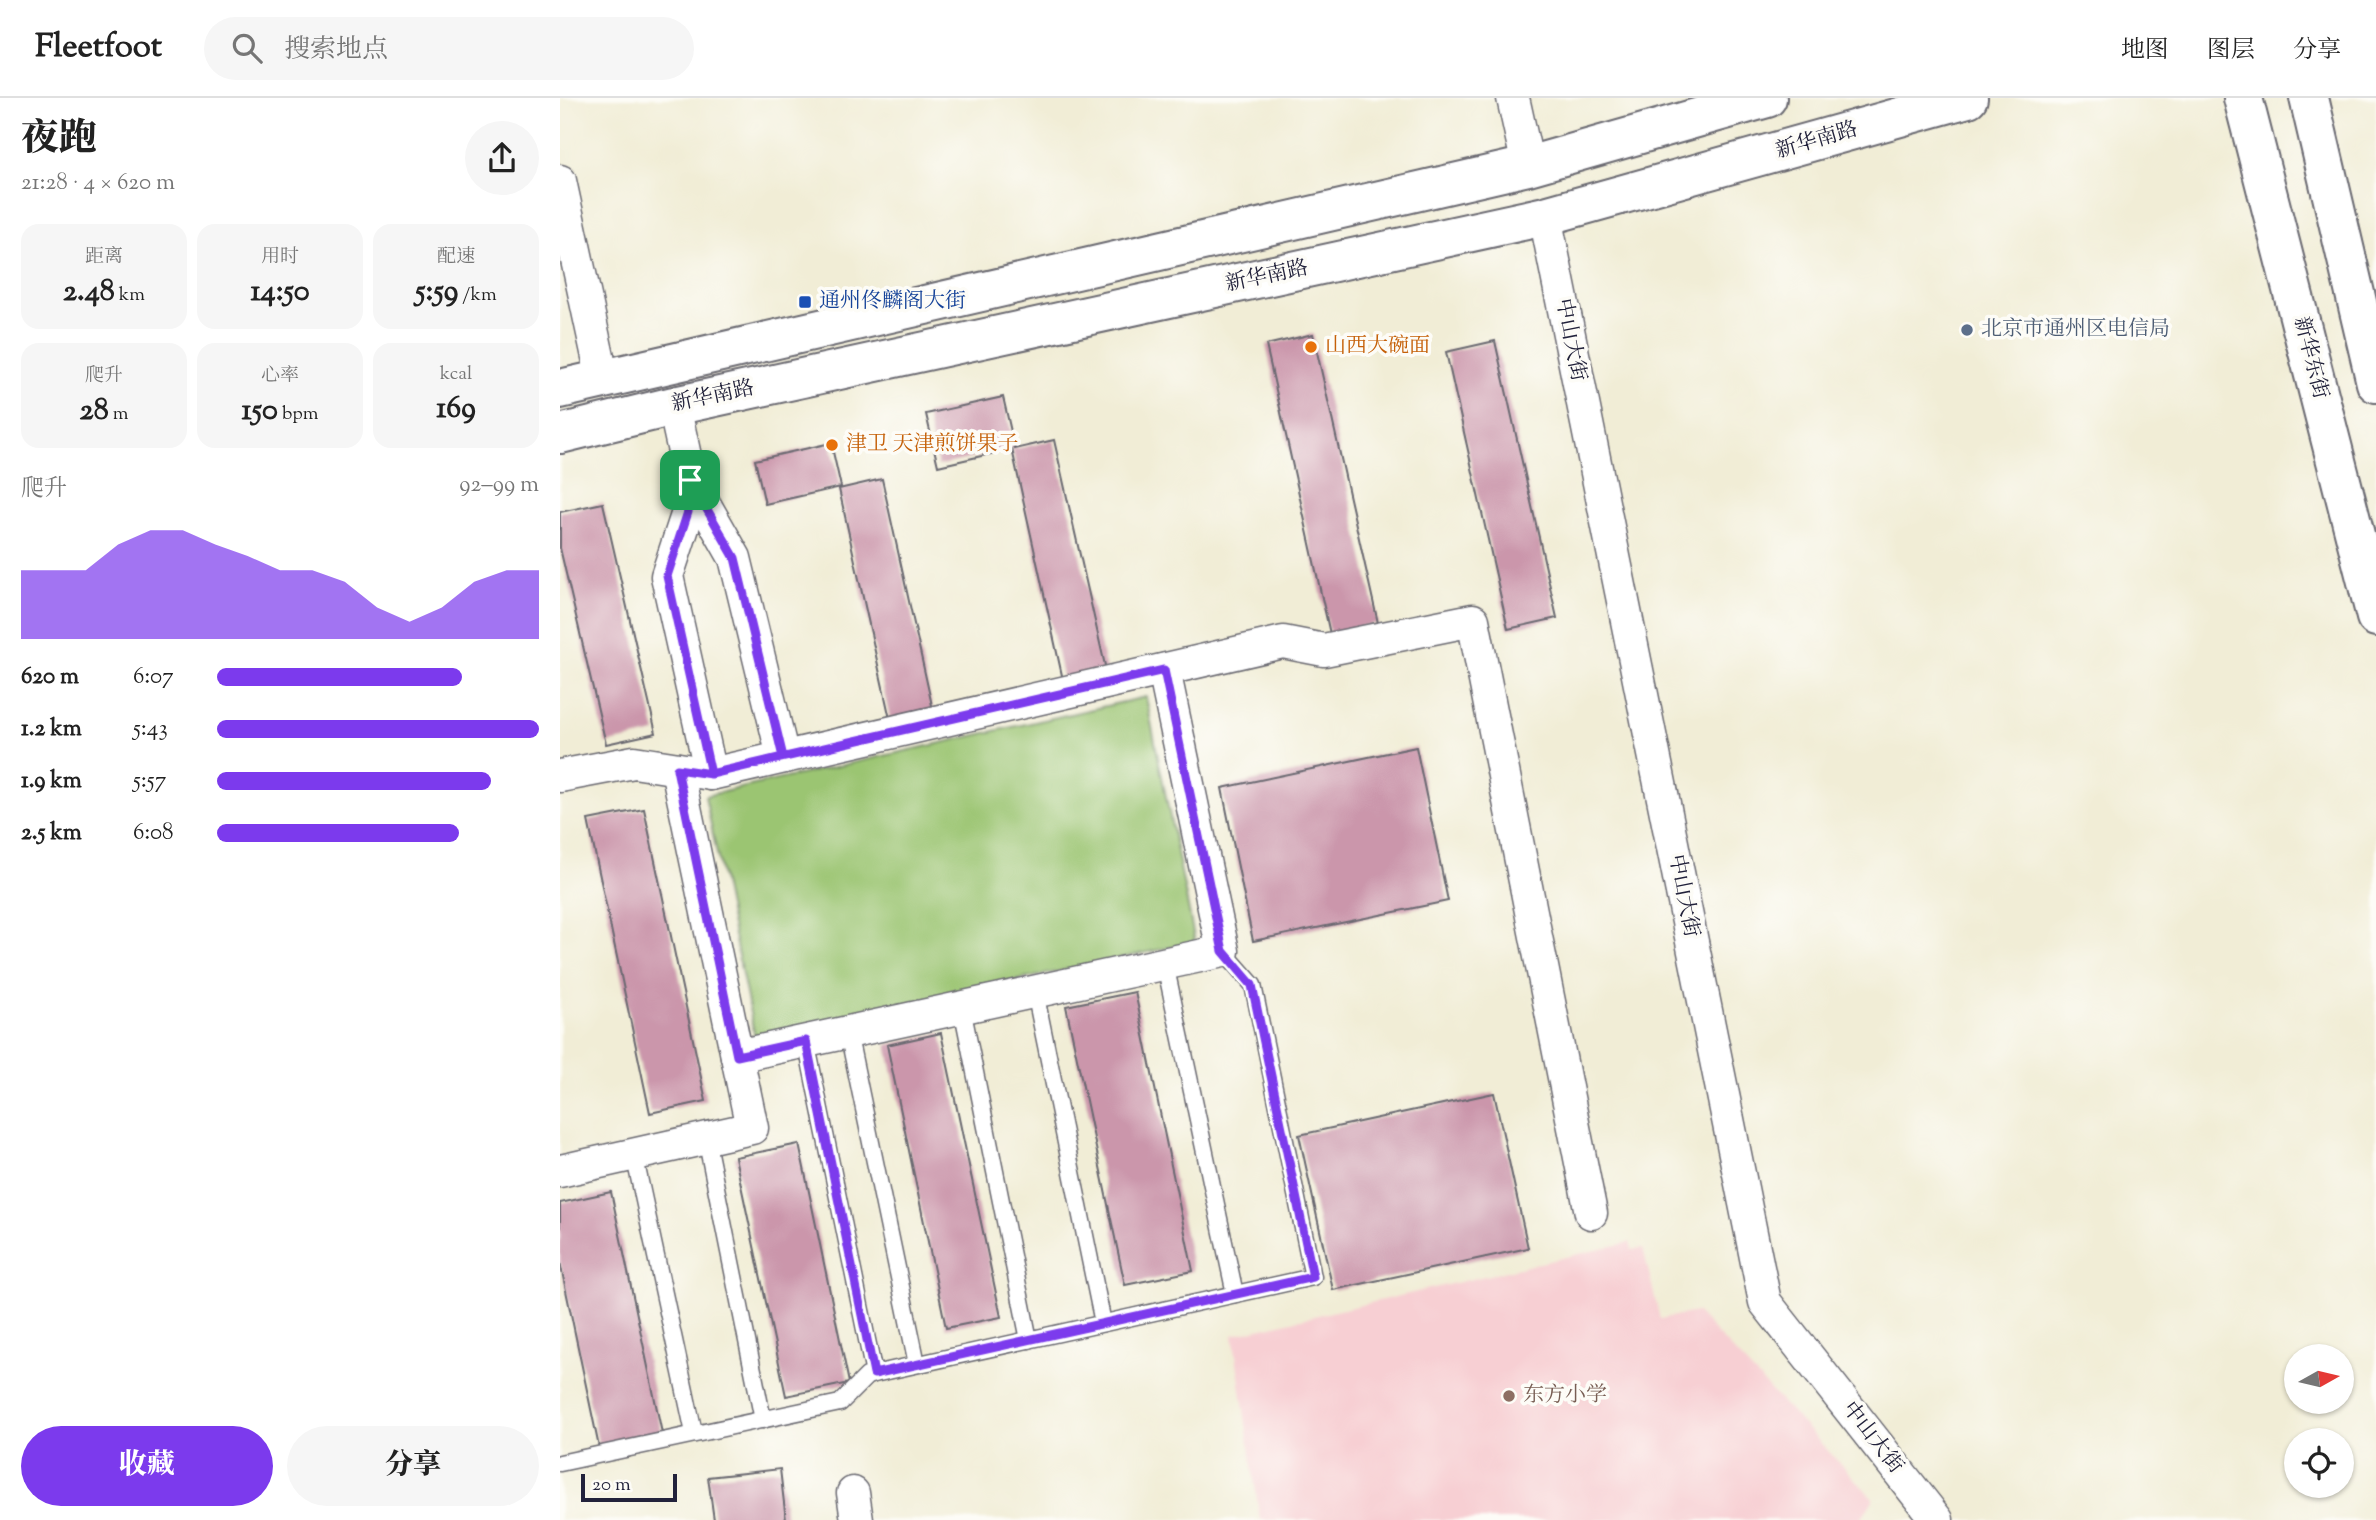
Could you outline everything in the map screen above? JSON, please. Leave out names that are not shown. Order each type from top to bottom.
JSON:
[{"type":"main road","name":"新华南路","points":[[560,389],[1528,166],[1767,98]]},
{"type":"main road","name":"新华南路","points":[[560,433],[674,405],[1545,216],[1968,98]]},
{"type":"main road","name":"新华东街","points":[[2243,98],[2376,617]]},
{"type":"main road","points":[[2309,98],[2376,383]]},
{"type":"street","points":[[1513,98],[1528,166]]},
{"type":"street","points":[[560,181],[603,380]]},
{"type":"street","name":"中山大街","points":[[1545,216],[1765,1302],[1937,1520]]},
{"type":"street","points":[[674,405],[690,480],[688,512],[667,576],[711,774]]},
{"type":"street","points":[[690,480],[735,558],[783,757]]},
{"type":"street","points":[[560,776],[634,762],[711,774],[1283,642],[1324,650],[1472,620],[1591,1213]]},
{"type":"street","points":[[737,1056],[1223,951],[1164,670]]},
{"type":"street","points":[[560,1171],[752,1128],[677,769]]},
{"type":"lane","points":[[560,1462],[840,1403],[867,1376],[874,1374],[1313,1277],[1252,985],[1223,951]]},
{"type":"lane","points":[[1165,964],[1235,1294]]},
{"type":"lane","points":[[1035,992],[1103,1323]]},
{"type":"lane","points":[[962,1008],[1029,1340]]},
{"type":"lane","points":[[848,1032],[917,1364]]},
{"type":"lane","points":[[806,1041],[874,1374]]},
{"type":"lane","points":[[706,1138],[763,1420]]},
{"type":"lane","points":[[634,1154],[694,1433]]},
{"type":"shaded area","name":"东方小学","points":[[1630,1242],[1632,1250],[1643,1248],[1660,1319],[1696,1312],[1874,1499],[1860,1520],[1260,1520],[1233,1335]]},
{"type":"green space","points":[[1146,697],[1195,942],[755,1037],[705,796]]},
{"type":"building","points":[[1313,334],[1378,623],[1330,634],[1266,345]]},
{"type":"building","points":[[1495,341],[1557,618],[1508,629],[1446,352]]},
{"type":"building","points":[[1003,397],[1015,449],[1054,440],[1106,670],[1063,680],[1012,449],[938,466],[926,414]]},
{"type":"building","points":[[831,443],[841,487],[765,504],[755,460]]},
{"type":"building","points":[[882,479],[933,710],[890,719],[839,489]]},
{"type":"building","points":[[603,503],[656,733],[606,744],[560,548],[560,512]]},
{"type":"building","points":[[1416,747],[1448,901],[1253,941],[1222,788]]},
{"type":"building","points":[[644,809],[706,1101],[650,1113],[588,820]]},
{"type":"building","points":[[1135,992],[1193,1271],[1125,1285],[1066,1006]]},
{"type":"building","points":[[941,1033],[1001,1317],[946,1328],[887,1045]]},
{"type":"building","points":[[1494,1093],[1528,1248],[1333,1290],[1299,1135]]},
{"type":"building","points":[[799,1144],[849,1383],[786,1396],[735,1157]]},
{"type":"building","points":[[611,1192],[663,1438],[600,1452],[560,1262],[560,1203]]},
{"type":"building","points":[[780,1469],[786,1520],[714,1520],[708,1477]]},
{"type":"place","name":"通州佟麟阁大街","points":[[805,302]]},
{"type":"place","name":"北京市通州区电信局","points":[[1967,330]]},
{"type":"place","name":"山西大碗面","points":[[1311,347]]},
{"type":"place","name":"津卫 天津煎饼果子","points":[[832,445]]},
{"type":"place","name":"东方小学","points":[[1509,1396]]},
{"type":"route","points":[[690,480],[688,512],[667,576],[711,774],[1164,670],[1223,951],[1252,985],[1313,1277],[874,1374],[806,1041],[737,1056],[677,769],[711,774],[783,757],[735,558],[690,480]]}]
